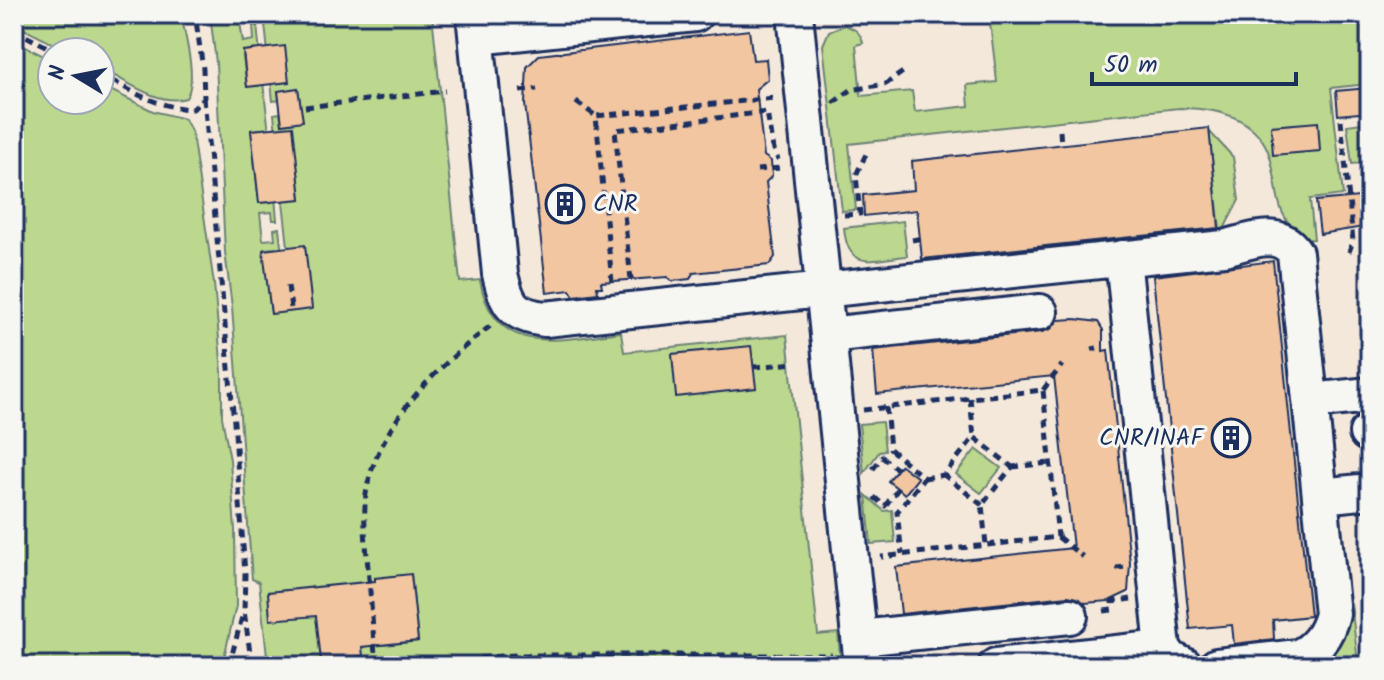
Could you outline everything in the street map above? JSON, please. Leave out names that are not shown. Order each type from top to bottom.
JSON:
[{"type":"lane","points":[[695,14],[476,26],[500,274],[505,296],[516,311],[545,319],[1224,248],[1267,238],[1277,238],[1290,244],[1295,253],[1332,614],[1328,628],[1310,652],[1298,657],[1217,666]]},
{"type":"lane","points":[[795,14],[861,653],[1070,616]]},
{"type":"lane","points":[[996,666],[1174,657],[1159,467],[1123,258]]},
{"type":"lane","points":[[828,335],[1040,312]]},
{"type":"lane","points":[[1311,401],[1370,395]]},
{"type":"lane","points":[[1321,496],[1370,491]]},
{"type":"path","points":[[195,14],[203,69],[236,449],[245,574],[244,611],[252,666]]},
{"type":"path","points":[[14,30],[36,41]]},
{"type":"path","points":[[830,107],[843,93],[886,84],[903,72]]},
{"type":"path","points":[[116,83],[156,104],[174,108],[193,109],[204,98]]},
{"type":"path","points":[[520,91],[537,89]]},
{"type":"path","points":[[305,107],[445,91]]},
{"type":"path","points":[[576,102],[596,116],[787,97]]},
{"type":"path","points":[[632,295],[615,130],[767,112],[772,144],[781,168]]},
{"type":"path","points":[[596,116],[613,296]]},
{"type":"path","points":[[1341,120],[1353,241],[1349,252]]},
{"type":"path","points":[[1060,131],[1061,145]]},
{"type":"path","points":[[860,214],[856,175],[868,150]]},
{"type":"path","points":[[757,170],[794,167]]},
{"type":"path","points":[[912,240],[923,238]]},
{"type":"path","points":[[288,286],[291,308]]},
{"type":"path","points":[[376,666],[365,521],[372,470],[395,424],[414,399],[458,353],[500,319]]},
{"type":"path","points":[[754,367],[795,363]]},
{"type":"path","points":[[1058,537],[1043,390],[1062,365]]},
{"type":"path","points":[[853,411],[1043,390]]},
{"type":"path","points":[[902,554],[897,512],[924,478],[944,475],[974,437],[970,398]]},
{"type":"path","points":[[886,407],[890,449],[924,478]]},
{"type":"path","points":[[974,437],[1012,467],[1050,463]]},
{"type":"path","points":[[867,476],[882,457],[897,469]]},
{"type":"path","points":[[986,545],[982,505],[1012,467]]},
{"type":"path","points":[[944,475],[982,505]]},
{"type":"path","points":[[868,493],[885,506],[898,489]]},
{"type":"path","points":[[868,558],[1058,537],[1083,557]]},
{"type":"path","points":[[1116,568],[1123,567]]},
{"type":"path","points":[[1104,611],[1112,610],[1112,602],[1143,596]]},
{"type":"path","points":[[229,666],[244,611]]},
{"type":"path","points":[[453,666],[479,658],[515,655],[861,653]]},
{"type":"shaded area","points":[[14,14],[1370,14],[1370,666],[14,666]]},
{"type":"green space","points":[[14,14],[181,14],[191,69],[186,98],[175,100],[153,95],[116,76],[116,36],[38,36],[14,24]]},
{"type":"green space","points":[[210,14],[244,14],[239,15],[243,42],[254,40],[253,25],[257,25],[261,65],[243,57],[247,87],[258,86],[257,75],[262,74],[270,141],[264,142],[263,129],[251,130],[259,203],[271,202],[269,186],[274,186],[277,220],[273,220],[272,212],[260,213],[263,240],[275,239],[274,229],[279,228],[284,274],[278,275],[275,248],[264,249],[271,314],[312,309],[291,274],[281,183],[301,198],[298,172],[278,153],[274,114],[280,113],[282,124],[302,121],[298,89],[278,91],[279,100],[273,101],[264,14],[432,14],[460,282],[480,280],[488,305],[500,323],[515,333],[534,339],[554,340],[621,332],[624,352],[787,335],[818,635],[838,633],[841,666],[268,666],[259,582],[252,579],[232,307],[225,252],[216,63]],"holes":[[[411,574],[418,641],[383,645]],[[313,588],[363,656],[321,660]]]},
{"type":"green space","points":[[989,14],[1370,14],[1370,95],[1368,84],[1331,88],[1343,195],[1310,199],[1314,239],[1305,240],[1294,230],[1282,211],[1270,157],[1256,132],[1234,117],[1207,110],[1179,108],[849,144],[856,210],[842,211],[823,45],[829,31],[844,25],[861,36],[863,43],[856,45],[861,96],[912,91],[915,112],[969,106],[967,85],[997,82]]},
{"type":"green space","points":[[14,41],[36,52],[36,116],[116,116],[116,93],[153,111],[185,119],[192,133],[214,284],[222,372],[222,417],[230,460],[235,530],[236,606],[222,666],[14,666]]},
{"type":"green space","points":[[1370,122],[1370,162],[1352,164],[1347,125]]},
{"type":"green space","points":[[1209,131],[1233,157],[1239,200],[1224,229],[1220,230]]},
{"type":"green space","points":[[903,221],[907,256],[864,260],[851,252],[846,242],[844,228]]},
{"type":"green space","points":[[882,422],[885,451],[879,452],[864,473],[859,424]]},
{"type":"green space","points":[[976,449],[1001,468],[981,493],[956,474]]},
{"type":"green space","points":[[866,495],[884,511],[892,510],[895,542],[871,544]]},
{"type":"green space","points":[[1351,603],[1358,663],[1370,662],[1370,666],[1310,666],[1343,604]]},
{"type":"building","points":[[749,30],[753,60],[766,59],[768,79],[756,89],[764,156],[771,161],[772,176],[766,182],[775,257],[769,265],[693,273],[690,279],[672,281],[667,277],[601,282],[602,287],[597,287],[598,293],[574,296],[570,290],[547,293],[525,104],[527,67],[539,55]]},
{"type":"building","points":[[285,46],[289,82],[247,87],[243,51]]},
{"type":"building","points":[[298,88],[303,121],[282,124],[278,91]]},
{"type":"building","points":[[1368,88],[1370,112],[1338,115],[1336,91]]},
{"type":"building","points":[[1318,122],[1320,151],[1273,155],[1271,126]]},
{"type":"building","points":[[293,126],[301,199],[259,203],[251,130]]},
{"type":"building","points":[[1209,128],[1219,228],[922,259],[917,210],[864,216],[863,195],[914,190],[912,161]]},
{"type":"building","points":[[1370,196],[1370,226],[1320,234],[1316,201]]},
{"type":"building","points":[[305,245],[312,309],[271,314],[263,250]]},
{"type":"building","name":"CNR/INAF","points":[[1273,261],[1310,616],[1273,620],[1274,639],[1234,644],[1232,625],[1190,629],[1153,276]]},
{"type":"building","points":[[1058,320],[1098,322],[1103,330],[1103,351],[1108,350],[1130,563],[1128,592],[1109,601],[1085,603],[1068,596],[901,614],[896,567],[1073,548],[1054,376],[877,394],[873,350],[1042,332],[1051,329]]},
{"type":"building","points":[[751,346],[756,388],[676,397],[672,354]]},
{"type":"building","points":[[901,465],[918,478],[905,494],[888,481]]},
{"type":"building","points":[[411,574],[418,641],[362,647],[363,656],[321,660],[316,616],[270,620],[268,592],[375,581],[375,578]]},
{"type":"place","name":"CNR","points":[[565,204]]},
{"type":"place","name":"CNR/INAF","points":[[1231,438]]}]
